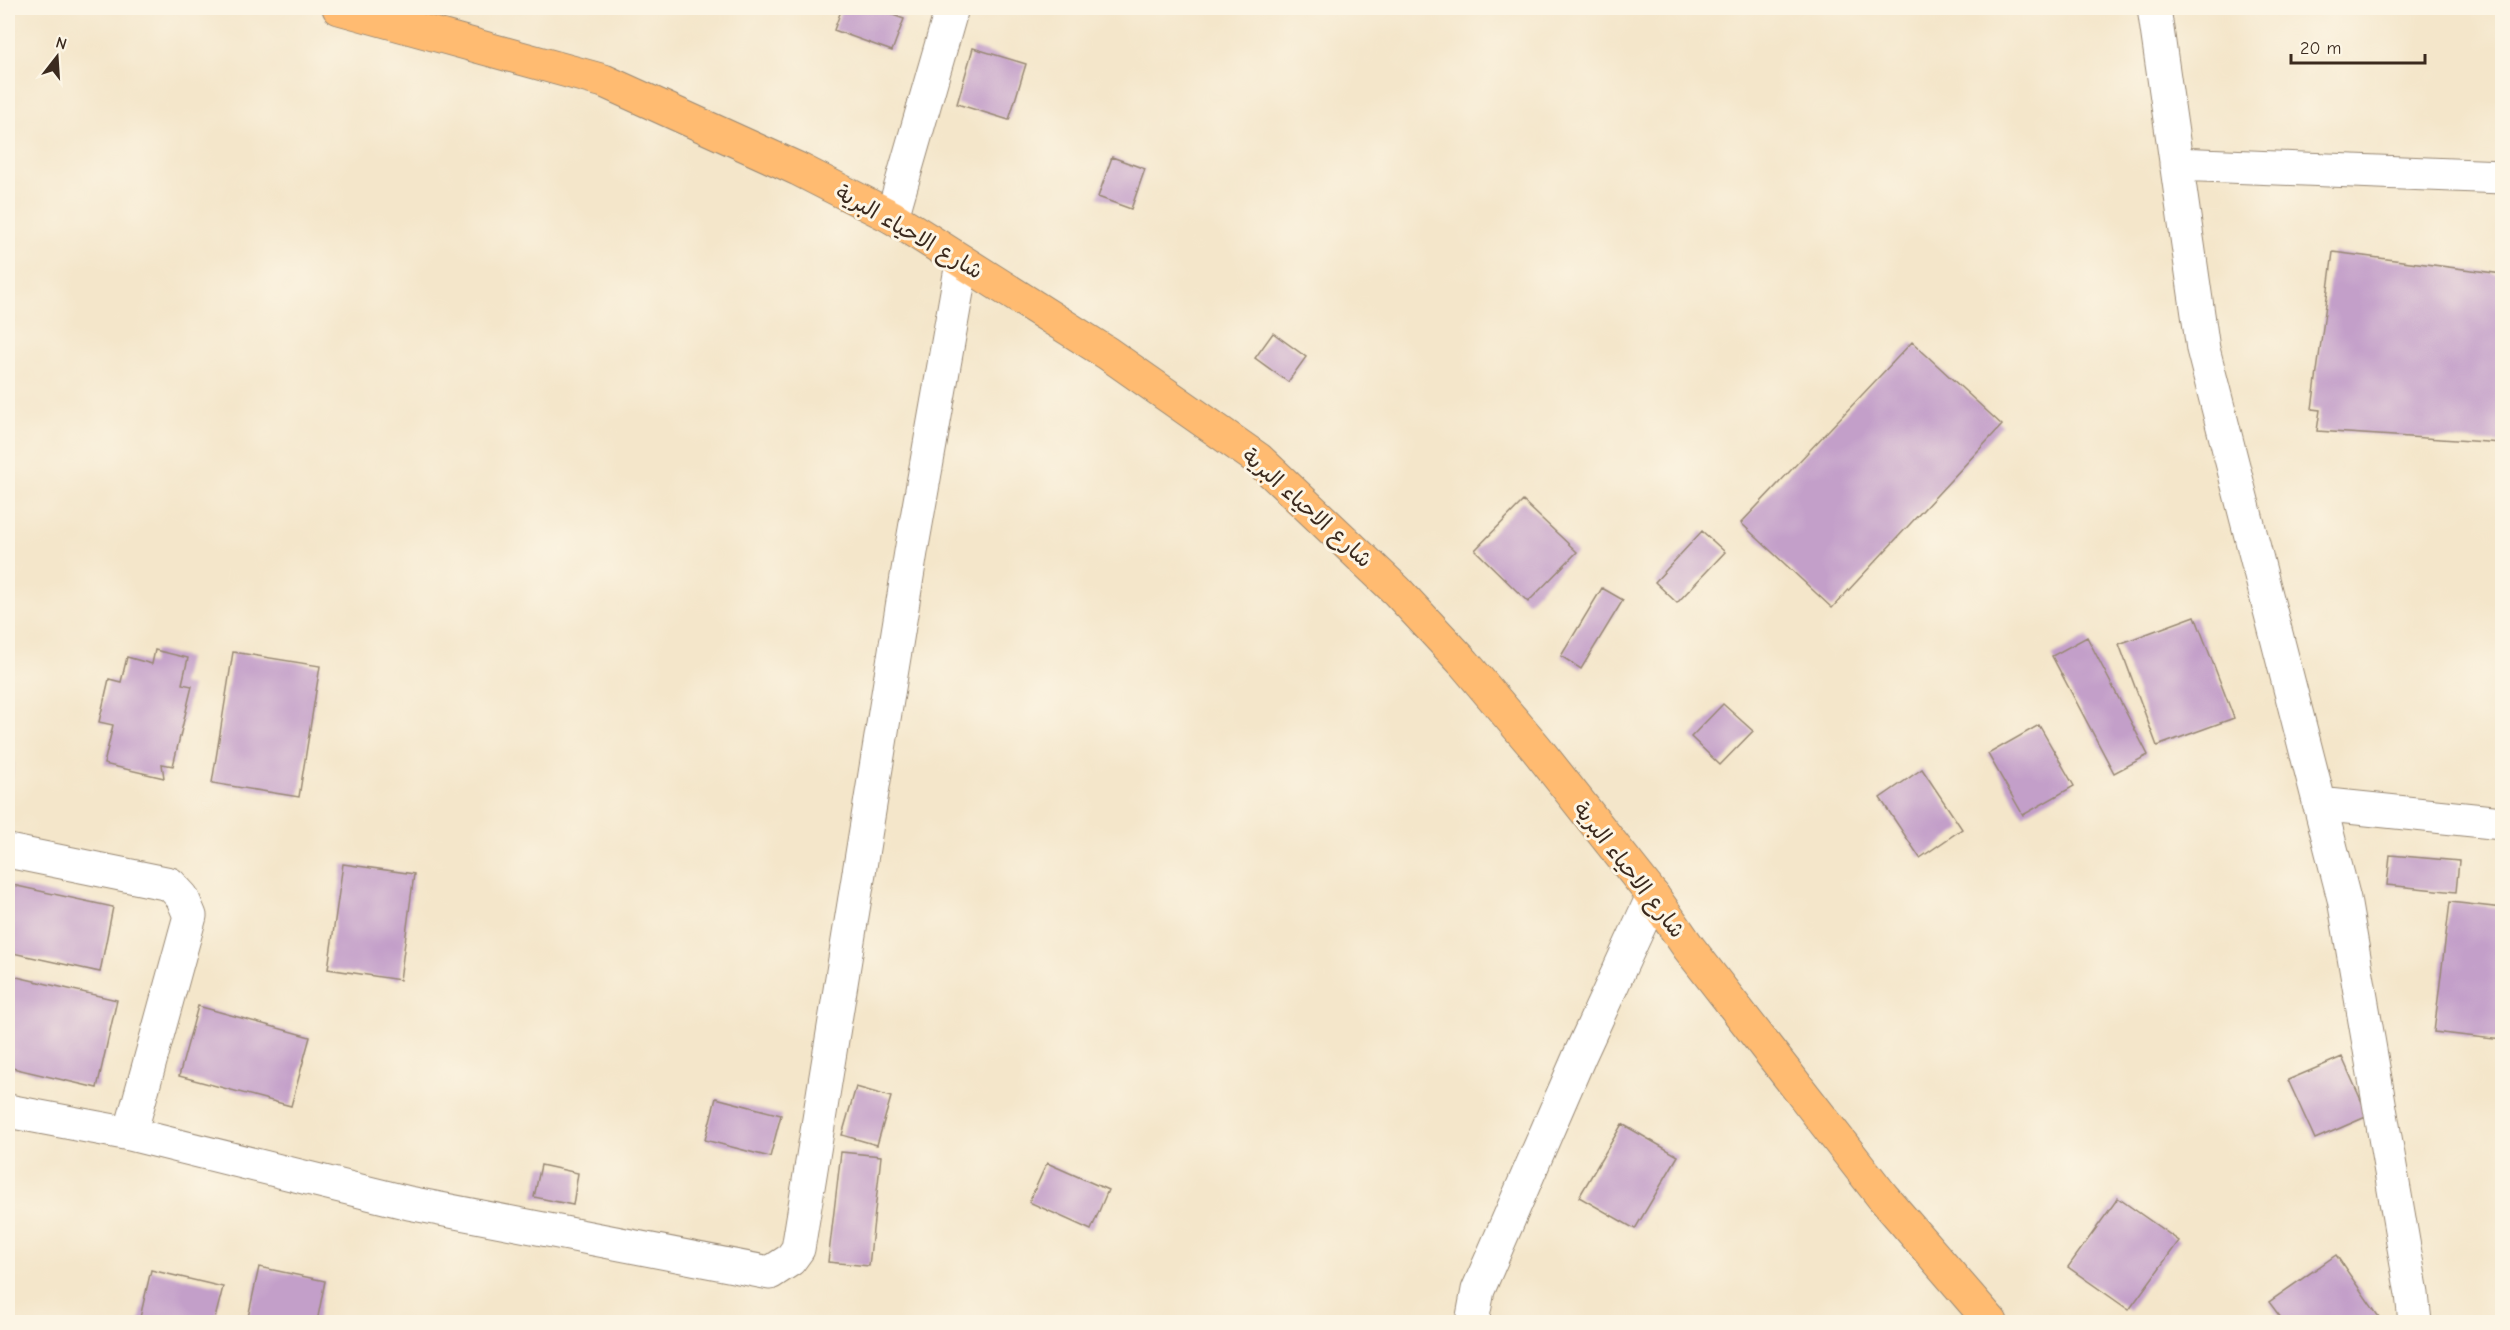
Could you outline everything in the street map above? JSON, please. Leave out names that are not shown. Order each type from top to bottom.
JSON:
[{"type":"main road","name":"شارع الاحياء البرية","points":[[339,8],[400,16],[604,81],[798,169],[892,217],[1107,353],[1258,459],[1397,591],[1464,663],[1536,748],[1653,896],[1689,948],[1882,1196],[1990,1323]]},
{"type":"street","points":[[892,217],[952,8]]},
{"type":"street","points":[[2154,8],[2203,349],[2344,899],[2412,1294],[2415,1323]]},
{"type":"street","points":[[2176,164],[2502,177]]},
{"type":"street","points":[[8,1111],[130,1134],[409,1203],[770,1273],[790,1260],[798,1249],[911,552],[962,263]]},
{"type":"street","points":[[2319,804],[2502,823]]},
{"type":"street","points":[[8,851],[170,884],[182,897],[190,916],[130,1134]]},
{"type":"street","points":[[1472,1323],[1478,1290],[1580,1055],[1653,896]]},
{"type":"building","points":[[842,8],[874,8],[904,19],[892,51],[834,30]]},
{"type":"building","points":[[973,48],[1026,64],[1009,120],[957,104]]},
{"type":"building","points":[[1112,157],[1145,169],[1131,209],[1098,197]]},
{"type":"building","points":[[2333,252],[2502,274],[2502,443],[2317,431],[2320,410],[2312,409]]},
{"type":"building","points":[[1273,333],[1306,357],[1288,382],[1255,358]]},
{"type":"building","points":[[1912,342],[2002,425],[1832,608],[1741,523]]},
{"type":"building","points":[[1523,501],[1577,552],[1528,602],[1475,550]]},
{"type":"building","points":[[1702,531],[1725,552],[1677,603],[1655,582]]},
{"type":"building","points":[[1602,588],[1623,600],[1581,669],[1561,656]]},
{"type":"building","points":[[2195,616],[2234,718],[2157,746],[2119,644]]},
{"type":"building","points":[[2087,637],[2148,755],[2114,773],[2052,656]]},
{"type":"building","points":[[155,650],[188,658],[182,684],[192,686],[173,766],[162,764],[164,778],[104,764],[113,725],[99,722],[109,679],[121,682],[127,657],[152,664]]},
{"type":"building","points":[[233,652],[320,666],[299,797],[212,783]]},
{"type":"building","points":[[1723,704],[1753,731],[1720,765],[1691,737]]},
{"type":"building","points":[[2039,725],[2074,786],[2023,815],[1988,754]]},
{"type":"building","points":[[8,762],[14,763],[9,794],[8,794]]},
{"type":"building","points":[[1922,769],[1962,829],[1920,858],[1880,798]]},
{"type":"building","points":[[2390,855],[2459,861],[2456,892],[2387,885]]},
{"type":"building","points":[[343,864],[414,874],[400,980],[328,969]]},
{"type":"building","points":[[8,884],[113,907],[100,972],[8,952]]},
{"type":"building","points":[[2450,902],[2502,908],[2502,1040],[2434,1032]]},
{"type":"building","points":[[8,975],[117,1000],[97,1088],[8,1067]]},
{"type":"building","points":[[198,1006],[310,1037],[291,1106],[179,1076]]},
{"type":"building","points":[[2342,1057],[2368,1116],[2315,1139],[2288,1080]]},
{"type":"building","points":[[856,1087],[891,1097],[877,1145],[842,1135]]},
{"type":"building","points":[[716,1098],[781,1115],[770,1157],[705,1140]]},
{"type":"building","points":[[1622,1124],[1678,1156],[1635,1229],[1579,1197]]},
{"type":"building","points":[[841,1152],[881,1156],[869,1266],[828,1262]]},
{"type":"building","points":[[1047,1163],[1108,1190],[1091,1230],[1029,1202]]},
{"type":"building","points":[[541,1165],[578,1173],[573,1205],[534,1197]]},
{"type":"building","points":[[2118,1198],[2179,1241],[2129,1310],[2068,1267]]},
{"type":"building","points":[[2336,1255],[2381,1320],[2378,1322],[2284,1322],[2269,1302]]},
{"type":"building","points":[[259,1267],[325,1281],[317,1322],[247,1322]]},
{"type":"building","points":[[151,1270],[223,1287],[214,1322],[139,1322]]}]
